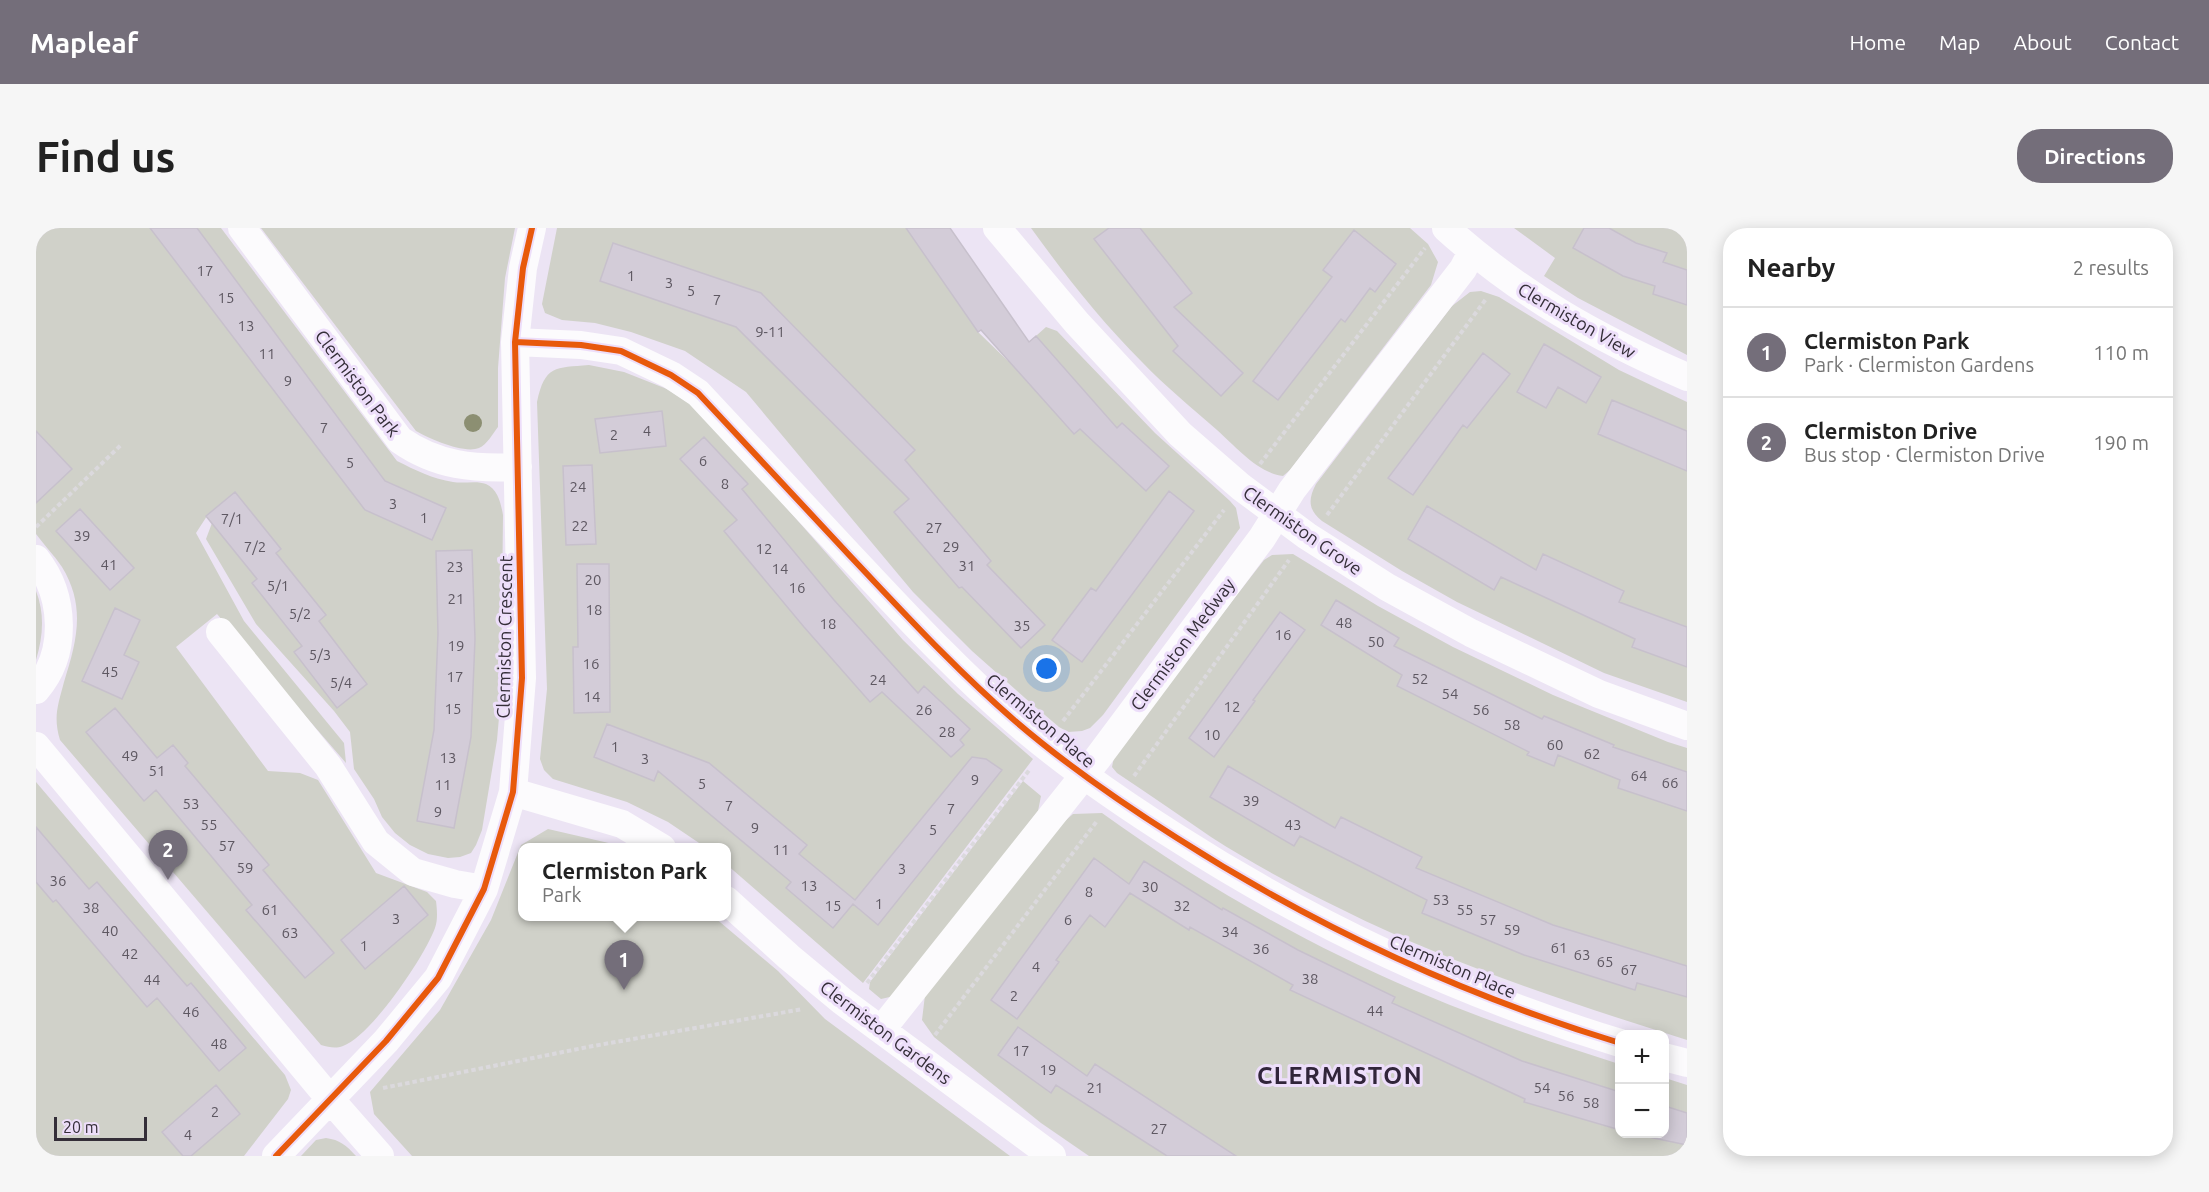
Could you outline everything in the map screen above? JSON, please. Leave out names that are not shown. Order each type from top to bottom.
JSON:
[{"type":"street","name":"Clermiston Park","points":[[242,228],[400,440],[418,453],[443,462],[469,466],[518,467]]},
{"type":"street","name":"Clermiston Crescent","points":[[276,1156],[386,1041],[438,978],[484,889],[513,792],[522,678],[515,342],[523,268],[532,228]]},
{"type":"street","name":"Clermiston Grove","points":[[997,228],[1077,323],[1180,434],[1241,487],[1307,536],[1387,587],[1471,633],[1599,694],[1687,726]]},
{"type":"street","name":"Clermiston View","points":[[1437,236],[1472,252],[1560,315],[1687,377]]},
{"type":"street","name":"Clermiston Medway","points":[[882,1029],[1097,759],[1262,538],[1277,512],[1462,269],[1472,252]]},
{"type":"street","name":"Clermiston Place","points":[[515,342],[581,345],[621,351],[671,375],[698,393],[926,637],[1013,719],[1082,776],[1223,868],[1344,935],[1432,976],[1555,1024],[1615,1042]]},
{"type":"street","points":[[36,559],[47,573],[57,601],[60,623],[55,654],[43,682],[36,690]]},
{"type":"street","points":[[220,632],[328,766],[376,842],[413,872],[455,884],[484,889]]},
{"type":"street","points":[[36,746],[380,1156]]},
{"type":"street","points":[[513,792],[622,824],[654,843]]},
{"type":"street","name":"Clermiston Gardens","points":[[731,905],[842,1001],[1052,1156]]},
{"type":"street","points":[[1669,1058],[1687,1064]]},
{"type":"path","points":[[374,1090],[593,1046],[842,1001],[864,987],[1241,487],[1437,236]]},
{"type":"path","points":[[918,1057],[1137,772],[1307,536],[1322,521],[1503,276]]},
{"type":"path","points":[[36,527],[122,444]]},
{"type":"shaded area","points":[[36,228],[221,228],[397,461],[424,474],[446,481],[486,484],[498,497],[503,515],[501,695],[497,740],[482,830],[471,853],[460,857],[448,858],[428,854],[410,845],[395,833],[382,817],[374,799],[354,769],[350,732],[256,624],[206,539],[212,523],[207,516],[196,533],[244,621],[344,743],[346,763],[217,614],[176,647],[268,771],[300,773],[318,780],[376,873],[427,892],[436,901],[435,928],[409,975],[382,1012],[355,1039],[343,1046],[335,1048],[321,1045],[60,740],[57,711],[73,652],[77,610],[70,581],[36,534]]},
{"type":"shaded area","points":[[261,228],[515,228],[505,278],[498,368],[498,427],[487,442],[479,448],[465,449],[438,441],[416,431]]},
{"type":"shaded area","points":[[557,228],[907,228],[978,332],[1008,361],[1046,327],[1057,331],[1155,433],[1230,501],[1236,508],[1240,528],[1103,715],[1090,728],[1068,732],[1059,727],[972,651],[913,592],[746,392],[685,351],[631,332],[595,323],[562,320],[545,313],[542,304]]},
{"type":"shaded area","points":[[1031,228],[1410,228],[1428,244],[1438,262],[1431,285],[1290,470],[1283,476],[1256,465],[1151,371],[1098,314]]},
{"type":"shaded area","points":[[1514,228],[1687,228],[1687,355],[1578,298],[1544,276],[1555,258]]},
{"type":"shaded area","points":[[1481,291],[1499,297],[1619,370],[1687,402],[1687,702],[1604,673],[1457,602],[1402,571],[1322,521],[1314,513],[1311,499],[1316,484],[1452,306],[1470,292]]},
{"type":"shaded area","points":[[589,365],[624,372],[667,389],[701,411],[903,640],[958,694],[1033,759],[863,983],[731,868],[731,843],[699,843],[668,822],[627,802],[553,779],[544,770],[540,759],[547,689],[537,402],[548,375],[560,368]]},
{"type":"shaded area","points":[[1293,554],[1378,606],[1453,647],[1553,695],[1687,748],[1687,1040],[1669,1034],[1669,1030],[1656,1030],[1512,982],[1385,930],[1309,893],[1243,857],[1117,773],[1112,767],[1115,752],[1264,560],[1272,555]]},
{"type":"shaded area","points":[[36,591],[41,608],[42,626],[36,660]]},
{"type":"shaded area","points":[[1023,781],[1041,796],[1038,811],[894,996],[881,999],[869,989],[870,982]]},
{"type":"shaded area","points":[[36,782],[285,1075],[291,1090],[288,1099],[244,1156],[36,1156]]},
{"type":"shaded area","points":[[1102,813],[1176,864],[1253,910],[1373,972],[1465,1011],[1615,1063],[1615,1138],[1669,1138],[1669,1079],[1687,1085],[1687,1156],[1089,1156],[1041,1123],[934,1037],[922,1020],[925,995],[1059,826],[1073,814]]},
{"type":"shaded area","points":[[548,829],[609,843],[524,843]]},
{"type":"shaded area","points":[[518,852],[518,921],[719,921],[778,971],[825,1019],[1010,1156],[412,1156],[374,1114],[370,1092],[440,1010],[491,920]]},
{"type":"shaded area","points":[[326,1138],[342,1144],[356,1156],[301,1156],[316,1140]]},
{"type":"building","points":[[150,228],[197,228],[385,481],[446,508],[432,540],[365,510]]},
{"type":"building","points":[[906,228],[950,228],[1029,342],[1036,336],[1117,428],[1122,423],[1169,466],[1146,491],[1080,429],[1074,434],[981,330],[978,332]]},
{"type":"building","points":[[1109,228],[1140,228],[1192,293],[1174,307],[1243,373],[1221,396],[1173,351],[1178,346],[1094,239]]},
{"type":"building","points":[[1584,228],[1609,228],[1636,243],[1667,253],[1663,262],[1687,270],[1687,305],[1653,294],[1655,286],[1623,276],[1573,248]]},
{"type":"building","points":[[1354,230],[1396,264],[1375,292],[1370,288],[1345,322],[1341,319],[1278,400],[1253,381],[1332,277],[1323,270]]},
{"type":"building","points":[[613,243],[761,293],[915,450],[905,460],[991,561],[987,565],[1045,625],[1021,648],[962,587],[959,588],[894,512],[909,499],[736,327],[600,281]]},
{"type":"building","points":[[1544,344],[1601,377],[1586,403],[1558,387],[1546,408],[1517,392]]},
{"type":"building","points":[[1483,353],[1510,374],[1467,428],[1463,425],[1413,495],[1388,478]]},
{"type":"building","points":[[1612,400],[1687,431],[1687,471],[1598,434]]},
{"type":"building","points":[[662,411],[666,446],[600,453],[595,419]]},
{"type":"building","points":[[36,431],[72,469],[36,503]]},
{"type":"building","points":[[704,437],[748,484],[742,489],[834,600],[918,693],[924,686],[970,729],[960,740],[964,745],[951,757],[882,692],[870,702],[724,531],[737,520],[680,459]]},
{"type":"building","points":[[592,465],[596,544],[566,545],[563,466]]},
{"type":"building","points":[[1169,491],[1194,511],[1082,662],[1052,640],[1091,588],[1096,591]]},
{"type":"building","points":[[235,492],[281,549],[276,553],[326,615],[319,621],[367,684],[337,708],[294,652],[302,646],[252,583],[257,579],[206,516]]},
{"type":"building","points":[[1427,506],[1536,570],[1543,554],[1624,591],[1619,602],[1687,627],[1687,667],[1632,647],[1635,639],[1501,577],[1494,590],[1408,539]]},
{"type":"building","points":[[80,509],[134,568],[110,590],[56,531]]},
{"type":"building","points":[[472,550],[475,639],[471,737],[454,828],[417,821],[434,730],[438,634],[436,551]]},
{"type":"building","points":[[577,564],[609,564],[610,712],[574,713],[573,647],[578,647]]},
{"type":"building","points":[[1336,600],[1399,638],[1394,646],[1542,719],[1544,716],[1614,745],[1613,747],[1687,772],[1687,811],[1618,788],[1620,780],[1558,755],[1554,766],[1527,755],[1529,752],[1397,686],[1402,675],[1321,625]]},
{"type":"building","points":[[115,608],[140,620],[124,655],[139,662],[122,699],[82,681]]},
{"type":"building","points":[[1280,612],[1305,630],[1214,757],[1189,738]]},
{"type":"building","points":[[115,708],[157,758],[173,745],[188,763],[185,766],[269,865],[263,870],[334,953],[305,978],[246,910],[252,905],[156,790],[144,801],[86,732]]},
{"type":"building","points":[[607,724],[709,763],[807,845],[799,854],[855,900],[972,757],[986,759],[1002,770],[878,925],[853,904],[833,928],[786,888],[791,882],[658,771],[654,781],[594,757]]},
{"type":"building","points":[[1228,766],[1335,828],[1341,817],[1422,857],[1416,868],[1553,925],[1687,966],[1687,997],[1637,983],[1635,990],[1524,955],[1422,913],[1427,900],[1300,836],[1294,846],[1210,797]]},
{"type":"building","points":[[36,827],[89,889],[97,882],[187,986],[191,983],[246,1048],[219,1071],[157,998],[147,1007],[56,900],[53,902],[36,882]]},
{"type":"building","points":[[1094,858],[1129,884],[1144,861],[1222,910],[1223,908],[1298,950],[1395,997],[1392,1003],[1522,1061],[1615,1090],[1615,1129],[1524,1102],[1525,1099],[1290,990],[1293,985],[1190,927],[1189,930],[1130,893],[1105,927],[1090,915],[1056,960],[1059,962],[1017,1019],[991,1000]]},
{"type":"building","points":[[404,886],[428,915],[365,969],[341,940]]},
{"type":"building","points":[[1018,1027],[1087,1076],[1095,1064],[1236,1156],[1167,1156],[1056,1085],[1051,1093],[998,1055]]},
{"type":"building","points":[[216,1085],[240,1114],[191,1156],[183,1156],[162,1132]]},
{"type":"building","points":[[1669,1107],[1687,1113],[1687,1145],[1653,1138],[1669,1138]]},
{"type":"cycle path","points":[[276,1156],[386,1041],[438,978],[484,889],[513,792],[522,678],[515,342],[523,268],[532,228]]},
{"type":"cycle path","points":[[515,342],[581,345],[621,351],[671,375],[698,393],[911,620],[993,701],[1073,767],[1177,838],[1283,901],[1391,956],[1504,1003],[1615,1041]]},
{"type":"place","name":"Clermiston Drive","points":[[168,880]]},
{"type":"place","name":"Clermiston Park","points":[[624,990]]},
{"type":"district","name":"CLERMISTON","points":[[1340,1075]]}]
